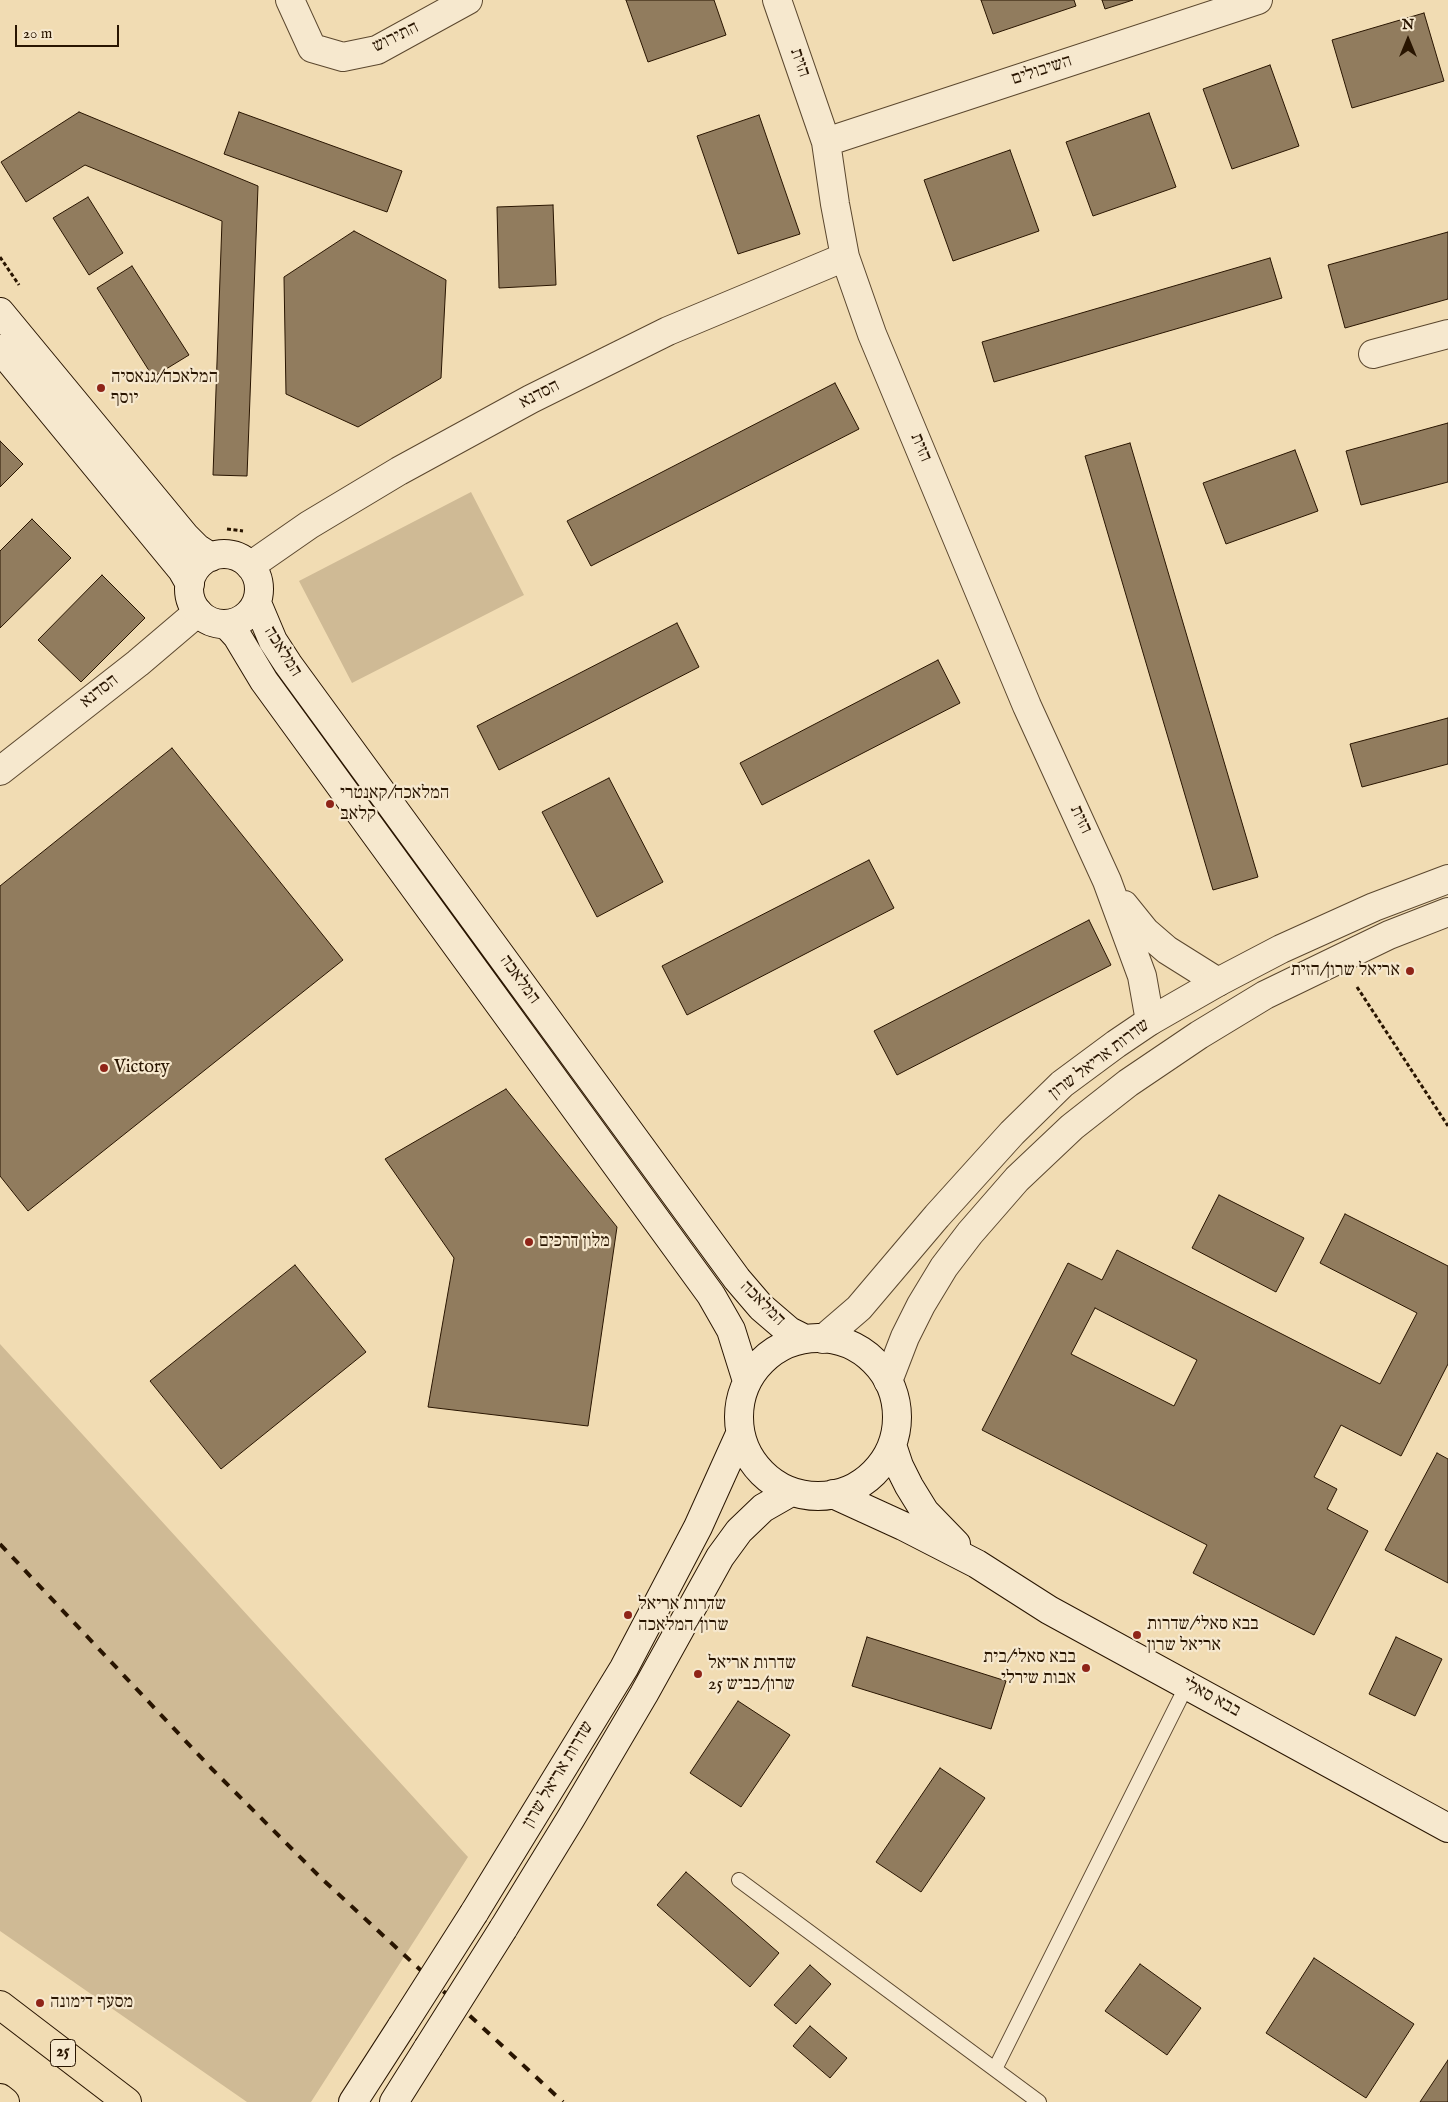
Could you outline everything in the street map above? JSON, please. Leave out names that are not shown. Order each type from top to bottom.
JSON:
[{"type":"highway","name":"25","points":[[0,2005],[127,2102]]},
{"type":"highway","points":[[0,2098],[5,2102]]},
{"type":"main road","name":"התירוש","points":[[290,0],[312,48],[343,57],[376,50],[468,0]]},
{"type":"main road","name":"הזית","points":[[777,0],[826,142],[845,257],[872,334],[1027,706],[1108,881],[1142,976],[1150,1021]]},
{"type":"main road","name":"השיבולים","points":[[826,142],[1258,0]]},
{"type":"main road","name":"הסדנא","points":[[250,566],[309,525],[399,471],[531,399],[668,330],[845,257]]},
{"type":"main road","points":[[0,312],[185,536],[197,548],[211,557]]},
{"type":"main road","points":[[1373,354],[1448,334]]},
{"type":"main road","points":[[0,349],[182,570],[190,584]]},
{"type":"main road","points":[[225,554],[236,556],[250,566],[258,581],[259,592],[257,603],[245,618],[226,624],[215,623],[198,612],[191,600],[190,584],[196,568],[211,557],[225,554]]},
{"type":"main road","name":"המלאכה","points":[[257,603],[273,641],[288,664],[736,1279],[761,1307],[789,1331],[814,1339]]},
{"type":"main road","name":"הסדנא","points":[[0,771],[138,663],[198,612]]},
{"type":"main road","name":"המלאכה","points":[[226,624],[237,636],[264,681],[711,1295],[730,1330],[747,1381]]},
{"type":"main road","name":"שדרות אריאל שרון","points":[[814,1339],[859,1308],[980,1168],[1062,1084],[1116,1044],[1150,1021],[1218,982],[1318,931],[1448,879]]},
{"type":"main road","name":"הזית","points":[[1108,881],[1145,931],[1167,950],[1218,982]]},
{"type":"main road","name":"שדרות אריאל שרון","points":[[888,1381],[920,1305],[944,1267],[970,1233],[1018,1179],[1072,1126],[1128,1083],[1265,995],[1389,935],[1448,912]]},
{"type":"main road","points":[[814,1339],[845,1343],[856,1348],[874,1362],[888,1381],[894,1397],[897,1415],[892,1445],[883,1462],[866,1480],[845,1491],[809,1496],[791,1492],[774,1484],[756,1467],[749,1457],[740,1434],[738,1410],[747,1381],[766,1357],[787,1344],[814,1339]]},
{"type":"main road","name":"שדרות אריאל שרון","points":[[353,2102],[474,1913],[624,1668],[698,1527],[740,1434]]},
{"type":"main road","name":"בבא סאלי","points":[[892,1445],[899,1466],[909,1486],[926,1512],[947,1536],[977,1564]]},
{"type":"main road","name":"שדרות אריאל שרון","points":[[394,2102],[503,1929],[634,1710],[720,1557],[739,1531],[763,1508],[791,1492]]},
{"type":"main road","name":"בבא סאלי","points":[[833,1494],[903,1526],[977,1564],[1049,1610],[1448,1828]]},
{"type":"lane","points":[[995,2069],[1186,1684]]},
{"type":"lane","points":[[740,1880],[1040,2102]]},
{"type":"path","points":[[1339,959],[1448,1126]]},
{"type":"shaded area","points":[[471,492],[524,595],[352,683],[299,581]]},
{"type":"shaded area","points":[[0,1344],[468,1857],[311,2102],[247,2102],[0,1931]]},
{"type":"building","points":[[626,0],[714,0],[726,35],[648,62]]},
{"type":"building","points":[[981,0],[1074,0],[1076,6],[993,34]]},
{"type":"building","points":[[1102,0],[1133,0],[1105,9]]},
{"type":"building","points":[[1424,13],[1444,81],[1352,108],[1332,40]]},
{"type":"building","points":[[1270,65],[1299,146],[1232,169],[1203,89]]},
{"type":"building","points":[[79,112],[258,186],[247,476],[213,475],[222,221],[85,165],[26,202],[1,162]]},
{"type":"building","points":[[239,112],[402,171],[387,212],[224,154]]},
{"type":"building","points":[[1149,113],[1176,187],[1093,216],[1066,142]]},
{"type":"building","points":[[759,115],[800,234],[738,254],[697,136]]},
{"type":"building","points":[[1010,150],[1039,231],[953,261],[924,180]]},
{"type":"building","points":[[88,197],[123,253],[89,275],[53,218]]},
{"type":"building","points":[[553,205],[556,285],[499,288],[497,207]]},
{"type":"building","points":[[354,231],[446,280],[441,378],[358,427],[286,394],[284,277]]},
{"type":"building","points":[[1448,232],[1448,299],[1345,328],[1328,265]]},
{"type":"building","points":[[1270,258],[1282,298],[994,382],[982,342]]},
{"type":"building","points":[[132,266],[189,355],[153,377],[97,288]]},
{"type":"building","points":[[835,383],[859,429],[591,566],[567,521]]},
{"type":"building","points":[[1448,423],[1448,482],[1361,505],[1346,451]]},
{"type":"building","points":[[0,441],[23,464],[0,487]]},
{"type":"building","points":[[1130,443],[1258,877],[1213,890],[1085,456]]},
{"type":"building","points":[[1295,450],[1318,511],[1226,544],[1203,483]]},
{"type":"building","points":[[32,519],[71,558],[0,628],[0,551]]},
{"type":"building","points":[[102,575],[145,618],[81,682],[38,640]]},
{"type":"building","points":[[677,623],[699,667],[499,770],[477,726]]},
{"type":"building","points":[[938,660],[960,703],[762,805],[740,763]]},
{"type":"building","points":[[1448,718],[1448,764],[1362,787],[1350,744]]},
{"type":"building","name":"Victory","points":[[172,748],[343,960],[28,1211],[0,1176],[0,886]]},
{"type":"building","points":[[609,778],[663,882],[597,917],[542,812]]},
{"type":"building","points":[[869,860],[894,908],[687,1015],[662,966]]},
{"type":"building","points":[[1089,920],[1111,965],[897,1075],[874,1031]]},
{"type":"building","name":"מלון דרכים","points":[[506,1089],[617,1227],[588,1426],[428,1407],[454,1258],[385,1159]]},
{"type":"building","points":[[1219,1195],[1304,1238],[1276,1292],[1192,1248]]},
{"type":"building","points":[[1345,1214],[1448,1266],[1448,1364],[1401,1456],[1341,1425],[1314,1477],[1337,1489],[1327,1509],[1368,1531],[1314,1635],[1193,1573],[1207,1545],[982,1430],[1068,1263],[1102,1280],[1117,1250],[1380,1384],[1417,1313],[1320,1263]],"holes":[[[1095,1308],[1197,1360],[1174,1406],[1071,1354]]]},
{"type":"building","points":[[295,1265],[366,1352],[221,1469],[150,1381]]},
{"type":"building","points":[[1437,1453],[1448,1459],[1448,1583],[1385,1550]]},
{"type":"building","points":[[867,1637],[1006,1681],[991,1729],[852,1686]]},
{"type":"building","points":[[1396,1637],[1442,1659],[1415,1716],[1369,1694]]},
{"type":"building","points":[[738,1701],[790,1735],[741,1807],[690,1773]]},
{"type":"building","points":[[940,1768],[985,1798],[921,1892],[876,1862]]},
{"type":"building","points":[[686,1872],[779,1953],[750,1987],[657,1905]]},
{"type":"building","points":[[1314,1958],[1414,2024],[1366,2098],[1266,2033]]},
{"type":"building","points":[[1140,1964],[1201,2008],[1167,2055],[1105,2011]]},
{"type":"building","points":[[810,1965],[831,1984],[796,2024],[774,2005]]},
{"type":"building","points":[[810,2026],[847,2058],[830,2078],[793,2046]]},
{"type":"building","points":[[1448,2060],[1448,2102],[1420,2102]]},
{"type":"railway","points":[[0,1544],[211,1768],[320,1877],[563,2102]]},
{"type":"place","name":"המלאכה/גנאסיה יוסף","points":[[101,388]]},
{"type":"place","name":"המלאכה/קאנטרי קלאב","points":[[330,804]]},
{"type":"place","name":"אריאל שרון/הזית","points":[[1410,971]]},
{"type":"place","name":"Victory","points":[[104,1068]]},
{"type":"place","name":"מלון דרכים","points":[[529,1242]]},
{"type":"place","name":"שדרות אריאל שרון/המלאכה","points":[[628,1615]]},
{"type":"place","name":"בבא סאלי/שדרות אריאל שרון","points":[[1137,1635]]},
{"type":"place","name":"בבא סאלי/בית אבות שירלי","points":[[1086,1668]]},
{"type":"place","name":"שדרות אריאל שרון/כביש 25","points":[[698,1674]]},
{"type":"place","name":"מסעף דימונה","points":[[40,2003]]}]
